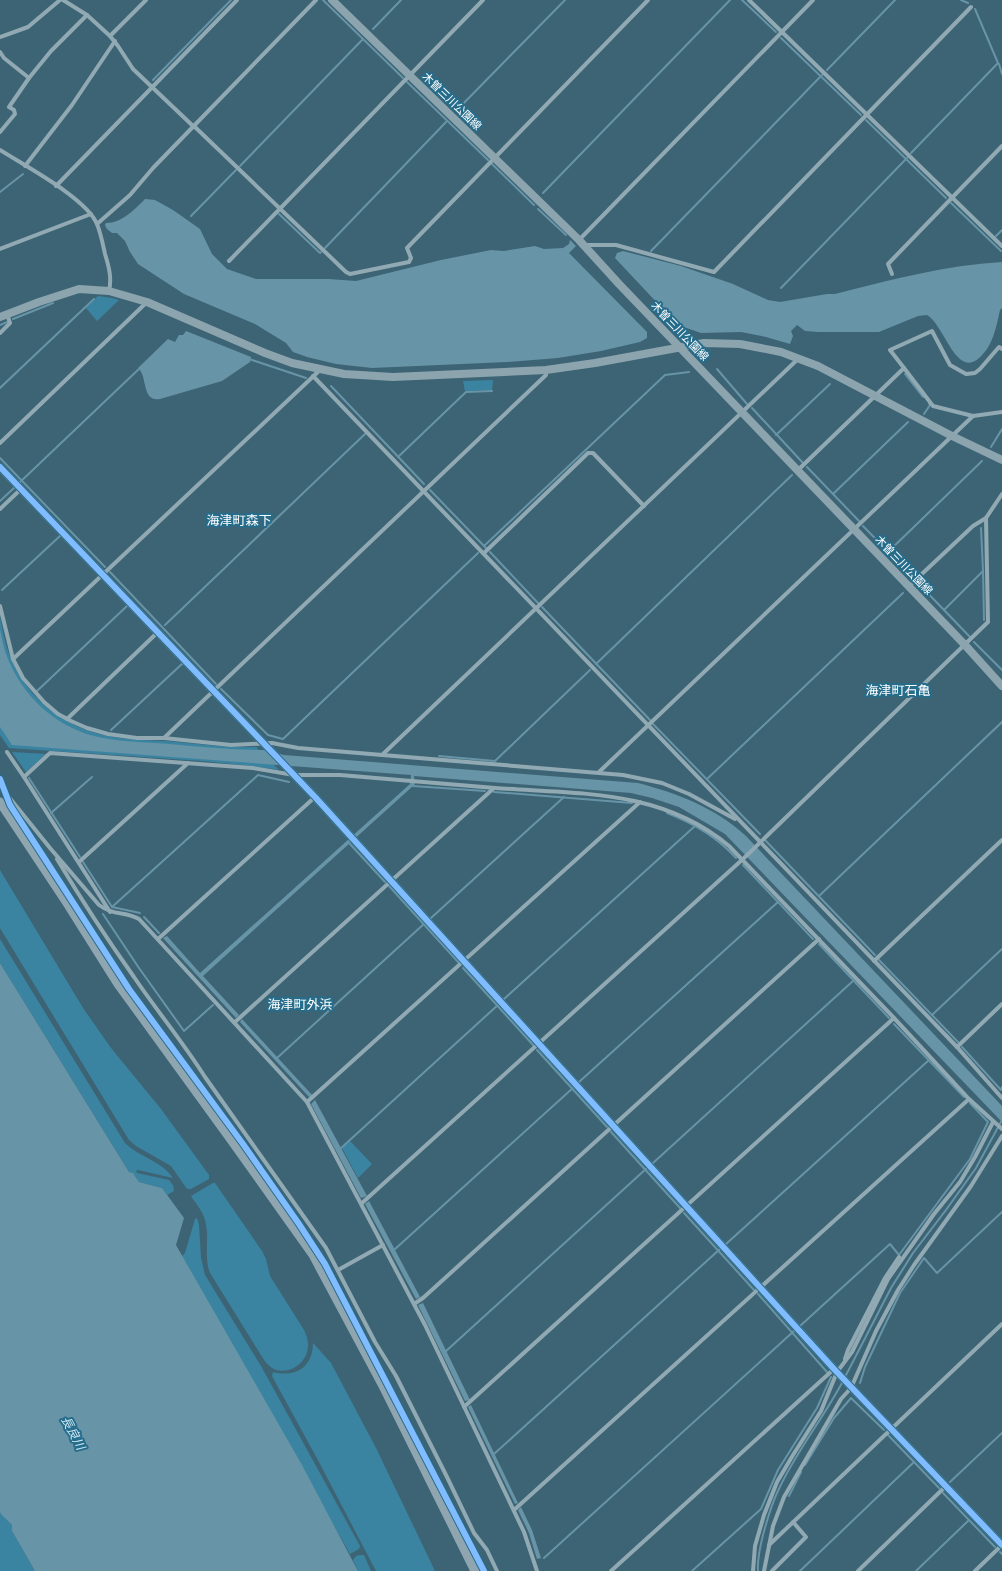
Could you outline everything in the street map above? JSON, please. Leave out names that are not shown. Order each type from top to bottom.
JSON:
[{"type":"main road","points":[[0,802],[67,903],[118,984],[313,1255],[384,1388],[475,1571]]},
{"type":"street","points":[[0,37],[28,27],[61,0],[87,15],[115,41],[132,69],[196,128],[346,272],[350,274],[409,262],[411,258],[407,248],[648,0]]},
{"type":"street","points":[[110,36],[146,0]]},
{"type":"street","points":[[56,186],[237,0]]},
{"type":"street","points":[[97,224],[130,195],[153,168],[193,126],[316,0]]},
{"type":"street","name":"木曽三川公園線","points":[[332,0],[581,243],[965,644],[1002,685]]},
{"type":"street","points":[[229,261],[483,0]]},
{"type":"street","points":[[749,0],[1002,246]]},
{"type":"street","points":[[581,243],[813,0]]},
{"type":"street","points":[[581,243],[616,245],[714,272],[971,7]]},
{"type":"street","points":[[0,132],[14,114],[14,110],[9,107],[29,78],[51,50],[87,15]]},
{"type":"street","points":[[25,166],[72,105],[115,41]]},
{"type":"street","points":[[0,52],[4,58],[29,78]]},
{"type":"street","points":[[892,274],[888,264],[1002,146]]},
{"type":"street","points":[[0,150],[56,186],[78,202],[91,214],[97,224],[109,268],[111,280],[109,291]]},
{"type":"street","points":[[0,249],[91,214]]},
{"type":"street","points":[[0,333],[10,323],[4,316],[39,302],[79,290],[109,291],[147,302],[265,353],[292,363],[350,375],[393,378],[546,370],[595,363],[704,343],[740,344],[781,352],[799,358],[1002,460]]},
{"type":"street","points":[[0,443],[147,302]]},
{"type":"street","points":[[1002,349],[999,347],[975,373],[966,374],[950,365],[932,331],[890,350],[933,406],[973,416],[1002,412]]},
{"type":"street","points":[[382,755],[799,358]]},
{"type":"street","points":[[798,470],[904,368]]},
{"type":"street","points":[[13,659],[321,369]]},
{"type":"street","points":[[164,738],[546,375],[546,370]]},
{"type":"street","points":[[313,376],[484,553],[758,842],[957,1047],[1002,1098]]},
{"type":"street","points":[[599,772],[973,416]]},
{"type":"street","points":[[484,553],[588,453],[593,453],[644,506]]},
{"type":"street","points":[[0,467],[315,796],[836,1372],[1002,1545],[975,1571]]},
{"type":"street","points":[[0,509],[19,487]]},
{"type":"street","points":[[909,586],[973,526],[986,518],[1002,494]]},
{"type":"street","points":[[362,1203],[743,858],[988,622],[986,518]]},
{"type":"street","points":[[0,606],[13,659],[23,678],[44,702],[67,719],[87,728],[108,734],[137,738],[164,738],[232,745],[272,743],[298,748],[623,775],[662,783],[700,799],[739,822]]},
{"type":"street","points":[[67,719],[158,632]]},
{"type":"street","points":[[7,752],[111,912]]},
{"type":"street","points":[[24,777],[50,753],[253,768],[293,773],[340,775],[620,797],[668,810],[701,824],[716,834],[743,858],[969,1099],[1002,1129]]},
{"type":"street","points":[[79,862],[188,763]]},
{"type":"street","points":[[0,786],[50,848],[99,905],[107,911],[134,916],[139,919],[307,1102],[362,1203],[414,1304],[514,1510],[524,1532],[537,1571]]},
{"type":"street","points":[[235,1022],[494,788]]},
{"type":"street","points":[[158,939],[315,796]]},
{"type":"street","points":[[307,1102],[465,962],[640,802]]},
{"type":"street","points":[[874,961],[1002,840]]},
{"type":"street","points":[[50,848],[118,954],[190,1053],[205,1077],[326,1248],[374,1342],[396,1376],[474,1533],[487,1550],[497,1571]]},
{"type":"street","points":[[414,1304],[423,1298],[819,939]]},
{"type":"street","points":[[957,1047],[1002,1004]]},
{"type":"street","points":[[464,1407],[894,1018]]},
{"type":"street","points":[[514,1510],[969,1099]]},
{"type":"street","points":[[611,1571],[836,1372],[844,1363],[852,1352],[888,1280],[934,1214],[960,1182],[994,1123]]},
{"type":"street","points":[[793,1522],[806,1537],[773,1571],[764,1570],[773,1526],[784,1498],[841,1399],[851,1387],[876,1331],[898,1290],[914,1265],[971,1186],[1002,1136]]},
{"type":"street","points":[[338,1270],[383,1244]]},
{"type":"street","points":[[844,1363],[848,1350],[885,1278],[899,1257]]},
{"type":"street","points":[[769,1545],[892,1430],[1002,1324]]},
{"type":"street","points":[[753,1571],[755,1546],[764,1515],[778,1482],[821,1411],[836,1372]]},
{"type":"street","points":[[858,1571],[946,1486]]},
{"type":"street","points":[[460,1540],[480,1571]]},
{"type":"shaded area","points":[[98,296],[119,300],[97,321],[86,308]]},
{"type":"shaded area","points":[[493,380],[492,390],[465,391],[463,381]]},
{"type":"shaded area","points":[[0,617],[8,651],[12,661],[29,688],[39,700],[51,710],[78,727],[108,736],[136,740],[256,747],[279,770],[202,761],[9,748],[0,735]]},
{"type":"shaded area","points":[[12,752],[46,754],[26,772]]},
{"type":"shaded area","points":[[0,870],[83,1008],[111,1048],[161,1109],[209,1175],[209,1179],[191,1189],[187,1189],[171,1166],[136,1146],[129,1140],[0,928]]},
{"type":"shaded area","points":[[0,939],[125,1143],[137,1152],[163,1167],[173,1178],[138,1170],[136,1171],[137,1173],[169,1180],[173,1185],[174,1191],[167,1195],[162,1188],[139,1182],[133,1173],[129,1172],[0,963]]},
{"type":"shaded area","points":[[350,1141],[372,1164],[358,1178],[342,1148]]},
{"type":"shaded area","points":[[215,1183],[262,1251],[266,1259],[270,1276],[304,1330],[308,1341],[307,1351],[302,1361],[294,1368],[282,1371],[276,1370],[266,1363],[210,1273],[207,1261],[207,1231],[205,1221],[191,1196]]},
{"type":"shaded area","points":[[197,1218],[199,1225],[201,1258],[205,1275],[261,1366],[360,1546],[359,1549],[350,1554],[182,1256],[185,1253],[195,1219]]},
{"type":"shaded area","points":[[313,1343],[331,1363],[376,1448],[435,1571],[376,1571],[272,1376],[273,1372],[289,1373],[302,1369],[310,1358]]},
{"type":"shaded area","points":[[0,1512],[12,1525],[12,1531],[35,1571],[0,1571]]},
{"type":"shaded area","points":[[364,1555],[371,1571],[358,1571],[353,1560],[356,1556]]},
{"type":"water","points":[[145,199],[155,200],[173,210],[200,229],[212,254],[227,269],[256,279],[329,279],[356,281],[441,260],[491,250],[504,251],[535,246],[544,249],[563,248],[569,244],[570,240],[576,246],[569,253],[647,332],[647,338],[640,342],[601,351],[558,358],[507,362],[372,368],[336,364],[307,357],[293,352],[286,343],[255,324],[184,294],[138,264],[125,241],[117,233],[112,233],[107,229],[105,225],[106,223],[123,218]]},
{"type":"water","points":[[623,251],[681,266],[733,284],[768,300],[780,302],[835,294],[960,266],[1002,262],[1002,308],[1000,310],[988,348],[979,358],[971,363],[964,361],[957,356],[939,328],[927,315],[918,316],[879,332],[805,331],[797,325],[791,331],[793,336],[790,344],[741,332],[701,333],[678,325],[615,258],[617,253]]},
{"type":"water","points":[[186,331],[251,357],[250,362],[222,381],[160,399],[150,397],[147,393],[141,372],[138,368],[168,339],[175,342],[179,335],[183,335]]},
{"type":"water","points":[[0,630],[4,648],[14,673],[32,697],[42,708],[66,725],[94,736],[131,742],[264,750],[284,755],[638,783],[682,797],[709,809],[746,836],[1002,1106],[1002,1122],[725,834],[679,807],[631,793],[414,776],[415,784],[413,786],[203,976],[239,1015],[236,1018],[163,938],[167,936],[200,973],[410,784],[411,775],[12,745],[0,727]]},
{"type":"water","name":"長良川","points":[[0,963],[129,1172],[133,1173],[139,1182],[162,1188],[184,1218],[176,1245],[302,1465],[358,1571],[35,1571],[12,1531],[12,1525],[1,1514]]},
{"type":"water","points":[[242,1019],[313,1096],[309,1097],[240,1022]]},
{"type":"water","points":[[315,1100],[367,1196],[361,1198],[311,1104]]},
{"type":"water","points":[[369,1201],[420,1297],[416,1299],[365,1204]]},
{"type":"water","points":[[423,1303],[470,1400],[465,1401],[418,1305]]},
{"type":"water","points":[[471,1405],[518,1503],[515,1504],[468,1407]]},
{"type":"water","points":[[521,1507],[532,1530],[541,1558],[537,1559],[529,1533],[518,1510]]},
{"type":"waterway","points":[[153,80],[231,0]]},
{"type":"waterway","points":[[323,0],[403,78]]},
{"type":"waterway","points":[[373,29],[401,0]]},
{"type":"waterway","points":[[456,111],[565,0]]},
{"type":"waterway","points":[[543,193],[730,0]]},
{"type":"waterway","points":[[742,0],[776,32]]},
{"type":"waterway","points":[[827,70],[895,0]]},
{"type":"waterway","points":[[961,0],[968,3]]},
{"type":"waterway","points":[[911,153],[998,63],[975,9]]},
{"type":"waterway","points":[[781,38],[861,115]]},
{"type":"waterway","points":[[240,166],[363,39]]},
{"type":"waterway","points":[[999,64],[1002,74]]},
{"type":"waterway","points":[[651,251],[822,75]]},
{"type":"waterway","points":[[407,82],[488,160]]},
{"type":"waterway","points":[[866,120],[946,198]]},
{"type":"waterway","points":[[325,248],[447,121]]},
{"type":"waterway","points":[[781,288],[907,158]]},
{"type":"waterway","points":[[492,164],[534,205]]},
{"type":"waterway","points":[[191,216],[236,170]]},
{"type":"waterway","points":[[0,192],[23,174]]},
{"type":"waterway","points":[[951,203],[1001,251]]},
{"type":"waterway","points":[[538,209],[566,235]]},
{"type":"waterway","points":[[279,214],[320,253],[321,252]]},
{"type":"waterway","points":[[996,236],[1002,230]]},
{"type":"waterway","points":[[0,388],[94,299]]},
{"type":"waterway","points":[[13,319],[53,303]]},
{"type":"waterway","points":[[0,325],[7,322]]},
{"type":"waterway","points":[[249,359],[306,378]]},
{"type":"waterway","points":[[18,484],[141,367]]},
{"type":"waterway","points":[[717,369],[747,404]]},
{"type":"waterway","points":[[484,546],[665,375],[689,372]]},
{"type":"waterway","points":[[905,374],[923,397]]},
{"type":"waterway","points":[[776,435],[830,384]]},
{"type":"waterway","points":[[331,386],[424,484]]},
{"type":"waterway","points":[[398,457],[466,392],[492,391]]},
{"type":"waterway","points":[[924,414],[930,405],[929,403]]},
{"type":"waterway","points":[[752,408],[803,463]]},
{"type":"waterway","points":[[833,494],[908,422]]},
{"type":"waterway","points":[[991,447],[1002,429]]},
{"type":"waterway","points":[[165,625],[365,434]]},
{"type":"waterway","points":[[0,458],[105,567]]},
{"type":"waterway","points":[[888,552],[982,461]]},
{"type":"waterway","points":[[807,467],[859,521]]},
{"type":"waterway","points":[[596,664],[792,475]]},
{"type":"waterway","points":[[0,501],[15,487]]},
{"type":"waterway","points":[[430,490],[486,548]]},
{"type":"waterway","points":[[863,526],[914,578]]},
{"type":"waterway","points":[[981,528],[983,571]]},
{"type":"waterway","points":[[2,590],[61,535]]},
{"type":"waterway","points":[[490,552],[538,603]]},
{"type":"waterway","points":[[221,689],[268,735],[283,739],[478,553]]},
{"type":"waterway","points":[[944,610],[983,571],[984,620]]},
{"type":"waterway","points":[[110,572],[216,684]]},
{"type":"waterway","points":[[918,583],[970,637]]},
{"type":"waterway","points":[[707,779],[903,593]]},
{"type":"waterway","points":[[37,691],[127,606]]},
{"type":"waterway","points":[[542,607],[650,720]]},
{"type":"waterway","points":[[974,642],[1002,670]]},
{"type":"waterway","points":[[111,730],[183,663]]},
{"type":"waterway","points":[[439,756],[495,761],[590,670]]},
{"type":"waterway","points":[[819,896],[1002,722]]},
{"type":"waterway","points":[[653,724],[760,834]]},
{"type":"waterway","points":[[112,907],[258,775],[289,782]]},
{"type":"waterway","points":[[51,813],[92,777]]},
{"type":"waterway","points":[[29,778],[80,857]]},
{"type":"waterway","points":[[413,786],[485,791]]},
{"type":"waterway","points":[[494,792],[632,803]]},
{"type":"waterway","points":[[431,918],[564,797]]},
{"type":"waterway","points":[[667,813],[686,821],[704,832],[721,844],[736,858]]},
{"type":"waterway","points":[[504,999],[695,826]]},
{"type":"waterway","points":[[765,840],[875,955]]},
{"type":"waterway","points":[[349,843],[385,882]]},
{"type":"waterway","points":[[83,862],[112,907],[140,913]]},
{"type":"waterway","points":[[743,865],[813,939]]},
{"type":"waterway","points":[[389,886],[459,963]]},
{"type":"waterway","points":[[579,1082],[778,902]]},
{"type":"waterway","points":[[103,914],[184,1031],[213,1005]]},
{"type":"waterway","points":[[144,917],[159,933]]},
{"type":"waterway","points":[[277,1058],[425,923]]},
{"type":"waterway","points":[[819,944],[889,1018]]},
{"type":"waterway","points":[[932,1015],[1002,949]]},
{"type":"waterway","points":[[879,960],[958,1042]]},
{"type":"waterway","points":[[463,968],[533,1045]]},
{"type":"waterway","points":[[653,1163],[853,981]]},
{"type":"waterway","points":[[340,1149],[499,1004]]},
{"type":"waterway","points":[[894,1024],[964,1097]]},
{"type":"waterway","points":[[962,1047],[1001,1090],[1002,1087]]},
{"type":"waterway","points":[[537,1050],[607,1127]]},
{"type":"waterway","points":[[726,1244],[929,1060]]},
{"type":"waterway","points":[[394,1250],[574,1087]]},
{"type":"waterway","points":[[800,1326],[890,1244],[899,1255],[970,1159],[988,1122],[970,1103]]},
{"type":"waterway","points":[[845,1377],[891,1288],[913,1253],[976,1168],[1002,1120]]},
{"type":"waterway","points":[[611,1132],[680,1208]]},
{"type":"waterway","points":[[445,1352],[647,1168]]},
{"type":"waterway","points":[[860,1383],[865,1367],[900,1293],[924,1258],[937,1273],[1002,1212]]},
{"type":"waterway","points":[[684,1213],[754,1290]]},
{"type":"waterway","points":[[494,1454],[720,1249]]},
{"type":"waterway","points":[[758,1294],[827,1372]]},
{"type":"waterway","points":[[544,1558],[794,1331]]},
{"type":"waterway","points":[[692,1571],[761,1509],[778,1470],[817,1408],[831,1377]]},
{"type":"waterway","points":[[758,1571],[758,1558],[771,1507],[785,1477],[843,1381]]},
{"type":"waterway","points":[[805,1465],[834,1418],[851,1398],[884,1430]]},
{"type":"waterway","points":[[950,1482],[1002,1433]]},
{"type":"waterway","points":[[888,1435],[939,1488]]},
{"type":"waterway","points":[[800,1571],[914,1462]]},
{"type":"waterway","points":[[789,1496],[801,1472]]},
{"type":"waterway","points":[[943,1493],[995,1547]]},
{"type":"waterway","points":[[916,1571],[969,1520]]},
{"type":"cycle path","points":[[0,467],[315,797],[834,1369],[1002,1545]]},
{"type":"cycle path","points":[[0,779],[10,805],[129,989],[243,1144],[325,1264],[484,1571]]},
{"type":"district","name":"海津町森下","points":[[239,520]]},
{"type":"district","name":"海津町石亀","points":[[898,690]]},
{"type":"district","name":"海津町外浜","points":[[300,1004]]}]
